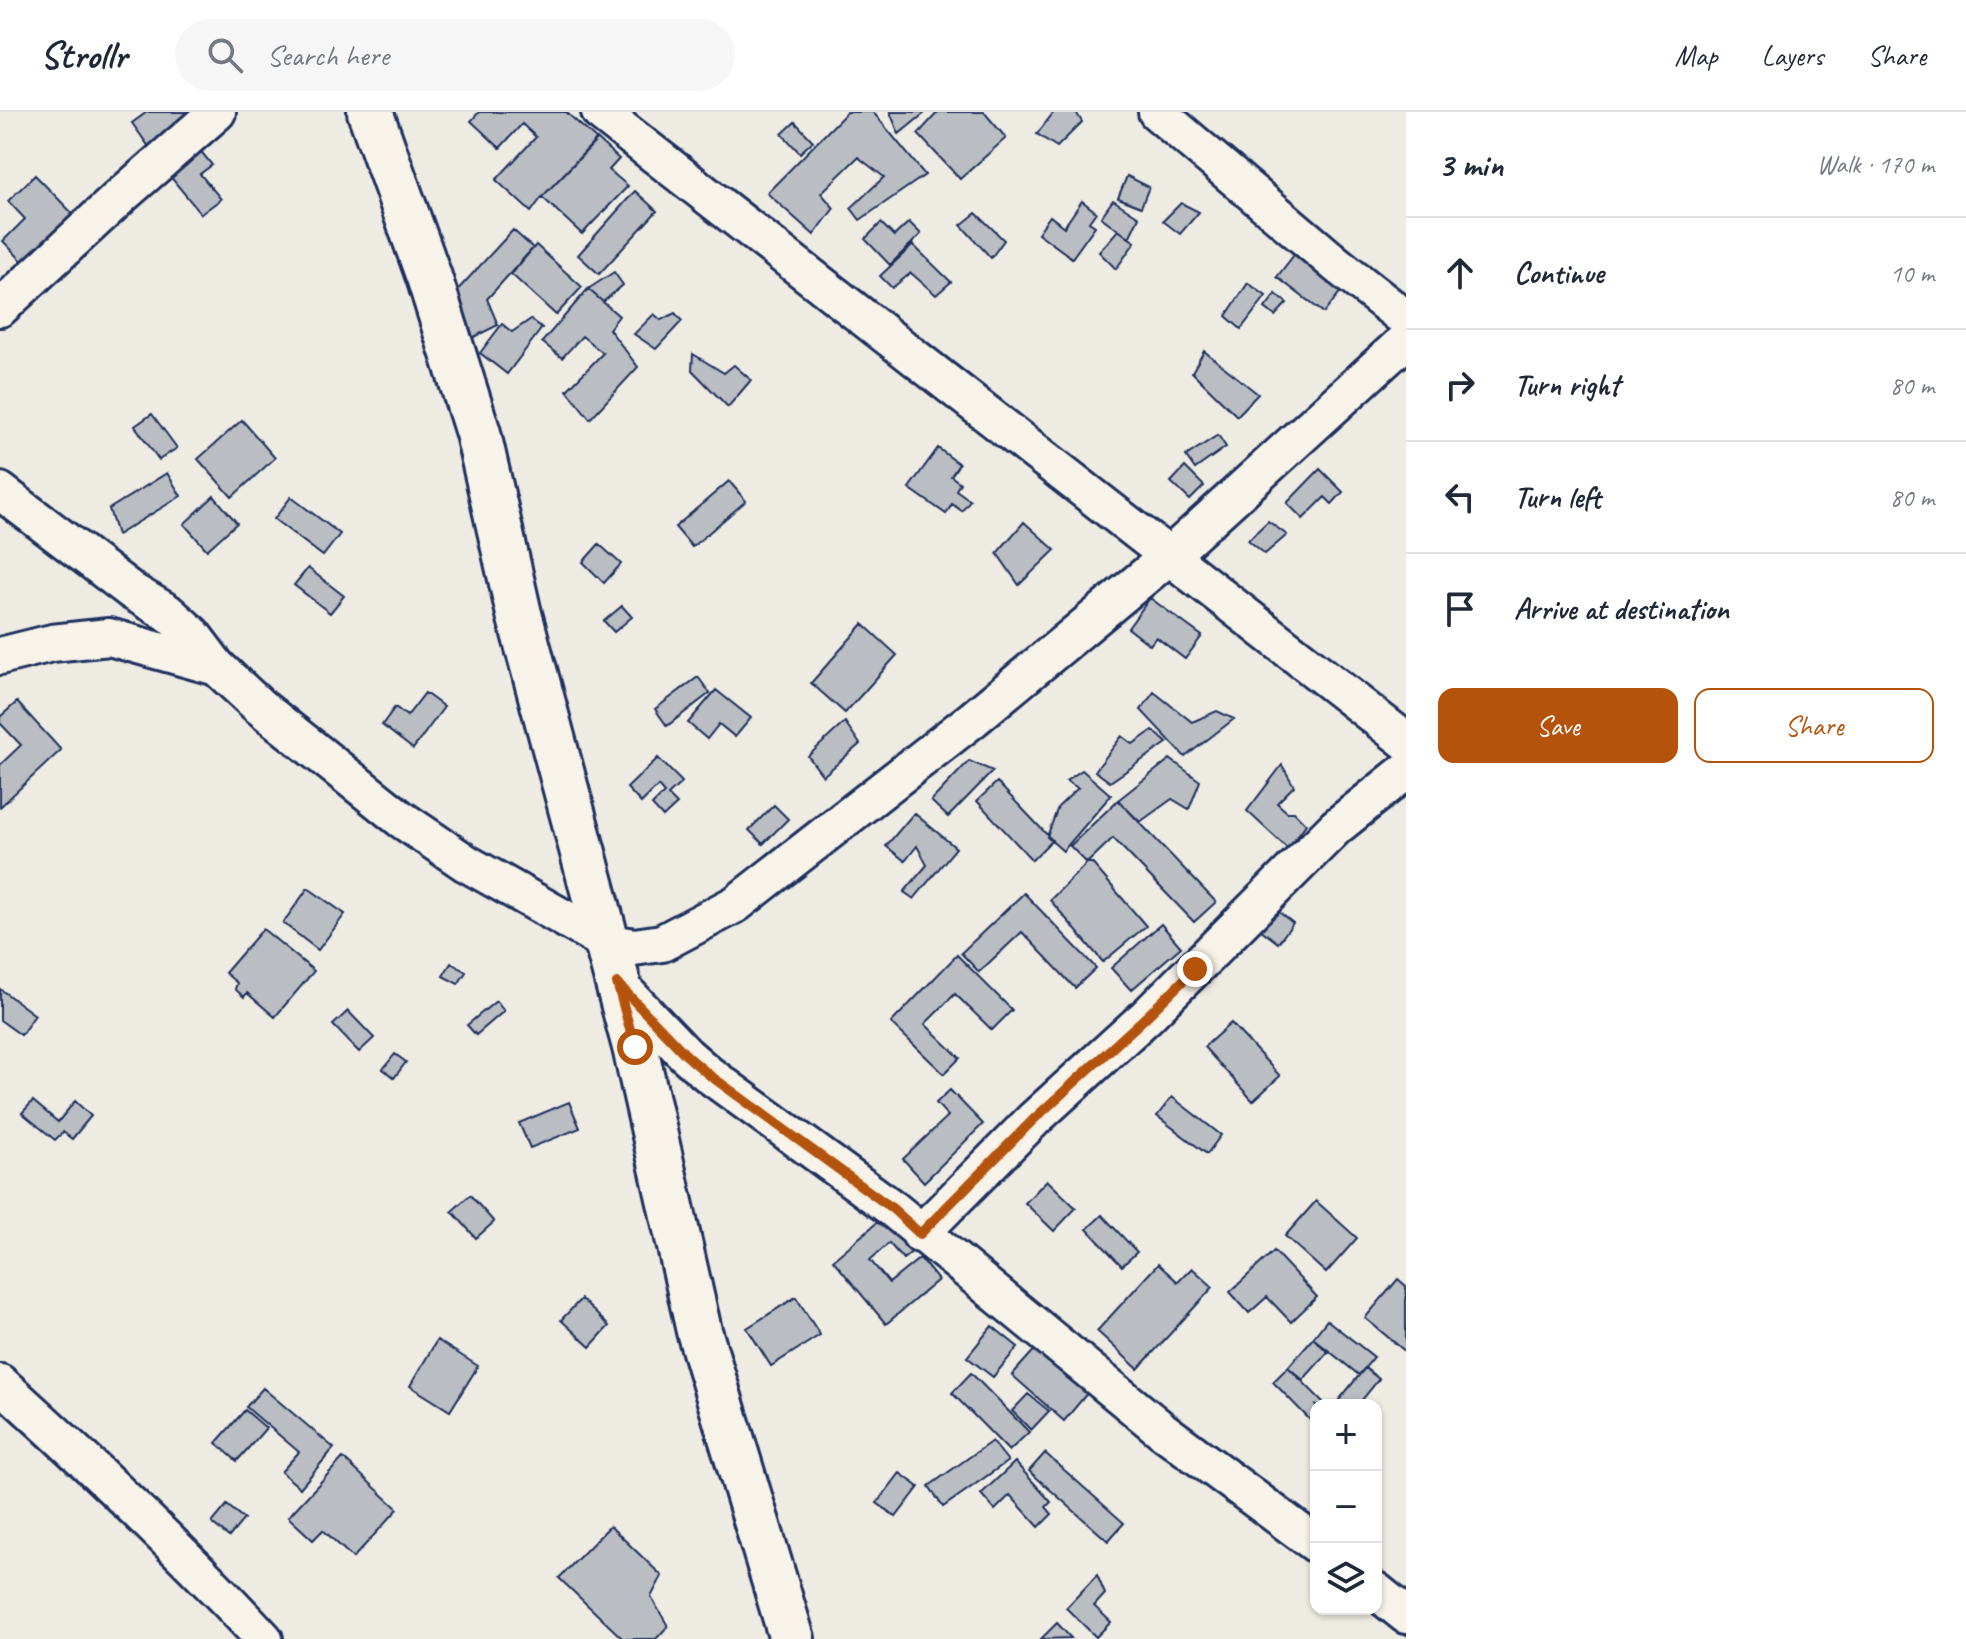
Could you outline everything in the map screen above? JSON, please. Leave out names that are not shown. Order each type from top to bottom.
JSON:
[{"type":"street","points":[[0,308],[217,112]]},
{"type":"street","points":[[370,112],[429,277],[478,433],[519,614],[635,1047],[699,1331],[792,1639]]},
{"type":"street","points":[[600,112],[1406,741]]},
{"type":"street","points":[[1157,112],[1336,264],[1406,319]]},
{"type":"street","points":[[0,491],[133,592],[167,612],[192,634],[217,667],[259,706],[401,819],[466,863],[606,942],[634,947],[662,943],[736,904],[973,719],[1168,557],[1406,340]]},
{"type":"street","points":[[0,656],[52,643],[109,637],[217,667]]},
{"type":"street","points":[[920,1234],[1044,1109],[1146,1017],[1336,827],[1406,771]]},
{"type":"street","points":[[617,983],[708,1074],[893,1209],[1162,1430],[1315,1543]]},
{"type":"street","points":[[0,1383],[123,1495],[198,1568],[264,1639]]},
{"type":"street","points":[[1382,1596],[1406,1615]]},
{"type":"building","points":[[147,112],[206,112],[152,151],[132,123]]},
{"type":"building","points":[[479,112],[566,112],[597,140],[531,212],[496,180],[536,137],[522,124],[500,148],[471,121]]},
{"type":"building","points":[[847,112],[873,112],[925,175],[860,220],[851,208],[884,177],[858,157],[821,193],[834,208],[814,235],[767,193]]},
{"type":"building","points":[[890,112],[926,112],[899,134]]},
{"type":"building","points":[[938,112],[984,112],[1006,138],[960,179],[918,134]]},
{"type":"building","points":[[1054,112],[1076,112],[1082,122],[1057,147],[1037,134]]},
{"type":"building","points":[[795,122],[813,141],[800,153],[782,134]]},
{"type":"building","points":[[597,139],[619,159],[609,170],[628,186],[582,234],[542,197]]},
{"type":"building","points":[[195,144],[212,165],[200,174],[221,199],[201,214],[164,169]]},
{"type":"building","points":[[35,175],[75,216],[25,264],[3,241],[25,219],[8,201]]},
{"type":"building","points":[[1127,176],[1149,187],[1141,207],[1118,198]]},
{"type":"building","points":[[635,191],[657,211],[599,274],[578,255]]},
{"type":"building","points":[[1113,200],[1139,217],[1129,238],[1101,217]]},
{"type":"building","points":[[1082,201],[1096,212],[1089,222],[1095,226],[1072,258],[1038,233],[1050,216],[1064,227]]},
{"type":"building","points":[[1181,203],[1199,212],[1180,234],[1163,221]]},
{"type":"building","points":[[976,213],[1004,240],[991,258],[961,225]]},
{"type":"building","points":[[909,222],[921,234],[890,265],[865,239],[881,223],[894,236]]},
{"type":"building","points":[[513,230],[533,248],[487,299],[498,325],[472,338],[453,295]]},
{"type":"building","points":[[1118,230],[1135,242],[1116,269],[1099,252]]},
{"type":"building","points":[[536,245],[582,287],[556,315],[511,274]]},
{"type":"building","points":[[913,245],[951,282],[936,295],[911,273],[892,288],[880,276]]},
{"type":"building","points":[[1297,251],[1344,287],[1324,313],[1277,277]]},
{"type":"building","points":[[614,272],[623,285],[603,302],[588,289]]},
{"type":"building","points":[[1248,283],[1266,296],[1241,329],[1226,316]]},
{"type":"building","points":[[588,289],[619,316],[609,329],[638,367],[590,419],[567,390],[603,353],[582,336],[562,358],[542,342]]},
{"type":"building","points":[[1276,294],[1287,303],[1275,316],[1265,308]]},
{"type":"building","points":[[675,313],[682,321],[656,349],[634,334],[654,314],[661,320]]},
{"type":"building","points":[[531,319],[542,328],[507,374],[480,353],[502,324],[512,332]]},
{"type":"building","points":[[1204,351],[1258,394],[1237,416],[1192,372]]},
{"type":"building","points":[[693,354],[724,373],[734,365],[751,380],[728,407],[692,370]]},
{"type":"building","points":[[152,414],[177,448],[159,460],[135,426]]},
{"type":"building","points":[[242,420],[275,458],[232,497],[198,459]]},
{"type":"building","points":[[1218,435],[1226,447],[1195,469],[1186,456]]},
{"type":"building","points":[[938,448],[959,464],[951,476],[960,483],[956,490],[970,500],[962,511],[952,504],[946,514],[909,488]]},
{"type":"building","points":[[1185,467],[1204,486],[1190,500],[1171,482]]},
{"type":"building","points":[[1320,469],[1343,492],[1332,504],[1325,497],[1303,519],[1287,503]]},
{"type":"building","points":[[167,473],[181,496],[117,535],[109,509]]},
{"type":"building","points":[[729,481],[746,501],[692,547],[675,527]]},
{"type":"building","points":[[214,496],[237,523],[207,550],[184,524]]},
{"type":"building","points":[[291,497],[340,534],[323,556],[274,519]]},
{"type":"building","points":[[1268,521],[1287,535],[1265,554],[1248,540]]},
{"type":"building","points":[[1024,522],[1055,550],[1019,585],[997,553]]},
{"type":"building","points":[[599,544],[621,564],[604,583],[583,562]]},
{"type":"building","points":[[308,568],[344,596],[330,613],[294,585]]},
{"type":"building","points":[[1150,598],[1202,636],[1185,659],[1156,637],[1150,645],[1128,628]]},
{"type":"building","points":[[622,606],[632,617],[614,632],[604,621]]},
{"type":"building","points":[[863,624],[897,655],[845,713],[811,683]]},
{"type":"building","points":[[698,677],[710,693],[667,726],[655,709]]},
{"type":"building","points":[[716,690],[751,718],[735,737],[719,724],[707,739],[688,723]]},
{"type":"building","points":[[1154,692],[1192,722],[1217,711],[1234,719],[1185,757],[1141,710]]},
{"type":"building","points":[[425,693],[444,707],[413,749],[382,725],[395,707],[407,716]]},
{"type":"building","points":[[17,702],[61,750],[0,807],[0,765],[21,745],[0,723],[0,717]]},
{"type":"building","points":[[845,722],[860,744],[823,776],[808,756]]},
{"type":"building","points":[[1153,730],[1167,743],[1110,782],[1095,771],[1122,736],[1133,744]]},
{"type":"building","points":[[658,758],[682,782],[668,795],[677,804],[663,817],[652,805],[664,793],[658,786],[641,803],[627,788]]},
{"type":"building","points":[[1170,759],[1200,781],[1189,809],[1172,799],[1140,822],[1118,800]]},
{"type":"building","points":[[969,761],[993,771],[948,817],[931,801]]},
{"type":"building","points":[[1282,765],[1294,786],[1277,803],[1287,812],[1294,812],[1306,824],[1288,849],[1247,811]]},
{"type":"building","points":[[1082,770],[1111,795],[1063,851],[1047,837],[1058,807],[1078,788],[1066,781]]},
{"type":"building","points":[[997,782],[1052,840],[1032,860],[977,801]]},
{"type":"building","points":[[1118,800],[1216,902],[1194,922],[1113,838],[1087,863],[1070,846]]},
{"type":"building","points":[[774,805],[788,819],[763,844],[749,830]]},
{"type":"building","points":[[914,813],[956,848],[914,899],[904,892],[927,865],[917,846],[905,861],[886,846]]},
{"type":"building","points":[[1087,863],[1092,863],[1146,926],[1103,962],[1050,900]]},
{"type":"building","points":[[308,888],[345,914],[318,950],[283,923]]},
{"type":"building","points":[[1024,893],[1096,968],[1075,988],[1022,932],[979,972],[961,953]]},
{"type":"building","points":[[1275,909],[1293,923],[1278,943],[1260,929]]},
{"type":"building","points":[[1161,924],[1181,947],[1131,990],[1111,968]]},
{"type":"building","points":[[263,929],[314,971],[275,1017],[247,993],[244,997],[235,989],[237,983],[225,973]]},
{"type":"building","points":[[957,955],[1012,1010],[992,1030],[955,994],[925,1024],[960,1058],[944,1074],[891,1023]]},
{"type":"building","points":[[451,963],[466,972],[458,984],[443,976]]},
{"type":"building","points":[[0,989],[35,1015],[21,1035],[0,1020]]},
{"type":"building","points":[[496,1001],[504,1011],[476,1035],[467,1025]]},
{"type":"building","points":[[348,1011],[374,1038],[359,1052],[333,1025]]},
{"type":"building","points":[[1231,1023],[1280,1076],[1253,1101],[1204,1047]]},
{"type":"building","points":[[395,1054],[406,1062],[394,1078],[383,1069]]},
{"type":"building","points":[[950,1090],[983,1124],[924,1182],[903,1159],[948,1116],[936,1103]]},
{"type":"building","points":[[1172,1097],[1221,1135],[1207,1154],[1157,1116]]},
{"type":"building","points":[[33,1101],[58,1122],[75,1101],[91,1116],[72,1139],[63,1132],[55,1140],[22,1113]]},
{"type":"building","points":[[569,1102],[580,1128],[530,1148],[519,1123]]},
{"type":"building","points":[[1047,1180],[1076,1208],[1054,1231],[1025,1203]]},
{"type":"building","points":[[470,1195],[494,1222],[476,1238],[452,1211]]},
{"type":"building","points":[[1316,1201],[1357,1238],[1326,1273],[1285,1236]]},
{"type":"building","points":[[893,1209],[921,1244],[903,1259],[889,1243],[870,1260],[889,1283],[920,1258],[938,1280],[886,1324],[833,1260]]},
{"type":"building","points":[[1102,1215],[1137,1252],[1122,1266],[1087,1229]]},
{"type":"building","points":[[1274,1251],[1317,1297],[1291,1322],[1267,1297],[1249,1313],[1230,1292]]},
{"type":"building","points":[[1158,1264],[1178,1282],[1192,1268],[1213,1287],[1138,1369],[1097,1331]]},
{"type":"building","points":[[1398,1279],[1406,1286],[1406,1352],[1365,1318]]},
{"type":"building","points":[[796,1297],[820,1335],[771,1366],[747,1328]]},
{"type":"building","points":[[581,1299],[609,1326],[590,1347],[561,1320]]},
{"type":"building","points":[[1327,1320],[1374,1357],[1359,1375],[1313,1338]]},
{"type":"building","points":[[992,1326],[1018,1347],[993,1377],[967,1357]]},
{"type":"building","points":[[1313,1338],[1328,1352],[1303,1380],[1288,1367]]},
{"type":"building","points":[[437,1340],[478,1366],[450,1411],[410,1386]]},
{"type":"building","points":[[1038,1346],[1089,1391],[1064,1421],[1012,1375]]},
{"type":"building","points":[[1288,1367],[1320,1399],[1310,1399],[1310,1420],[1273,1382]]},
{"type":"building","points":[[1365,1368],[1379,1379],[1363,1399],[1340,1399]]},
{"type":"building","points":[[971,1373],[1029,1432],[1009,1451],[952,1393]]},
{"type":"building","points":[[263,1388],[334,1448],[300,1488],[281,1472],[299,1452],[246,1407]]},
{"type":"building","points":[[1028,1394],[1049,1411],[1031,1430],[1012,1411]]},
{"type":"building","points":[[245,1410],[266,1428],[237,1461],[216,1443]]},
{"type":"building","points":[[992,1441],[1008,1461],[943,1507],[929,1486]]},
{"type":"building","points":[[1045,1453],[1124,1523],[1108,1541],[1029,1471]]},
{"type":"building","points":[[343,1458],[398,1509],[353,1558],[323,1530],[313,1540],[288,1517]]},
{"type":"building","points":[[1015,1462],[1051,1502],[1046,1507],[1052,1514],[1039,1527],[1010,1495],[995,1510],[981,1494]]},
{"type":"building","points":[[900,1473],[919,1487],[896,1517],[877,1503]]},
{"type":"building","points":[[227,1505],[244,1519],[229,1537],[212,1523]]},
{"type":"building","points":[[610,1526],[662,1576],[651,1597],[668,1626],[656,1639],[623,1639],[559,1578]]},
{"type":"building","points":[[1097,1575],[1105,1594],[1094,1606],[1111,1622],[1096,1637],[1066,1608]]},
{"type":"building","points":[[1057,1623],[1071,1638],[1041,1639]]},
{"type":"route","points":[[635,1047],[617,983],[708,1074],[893,1209],[920,1234],[1034,1119],[1195,969]]}]
